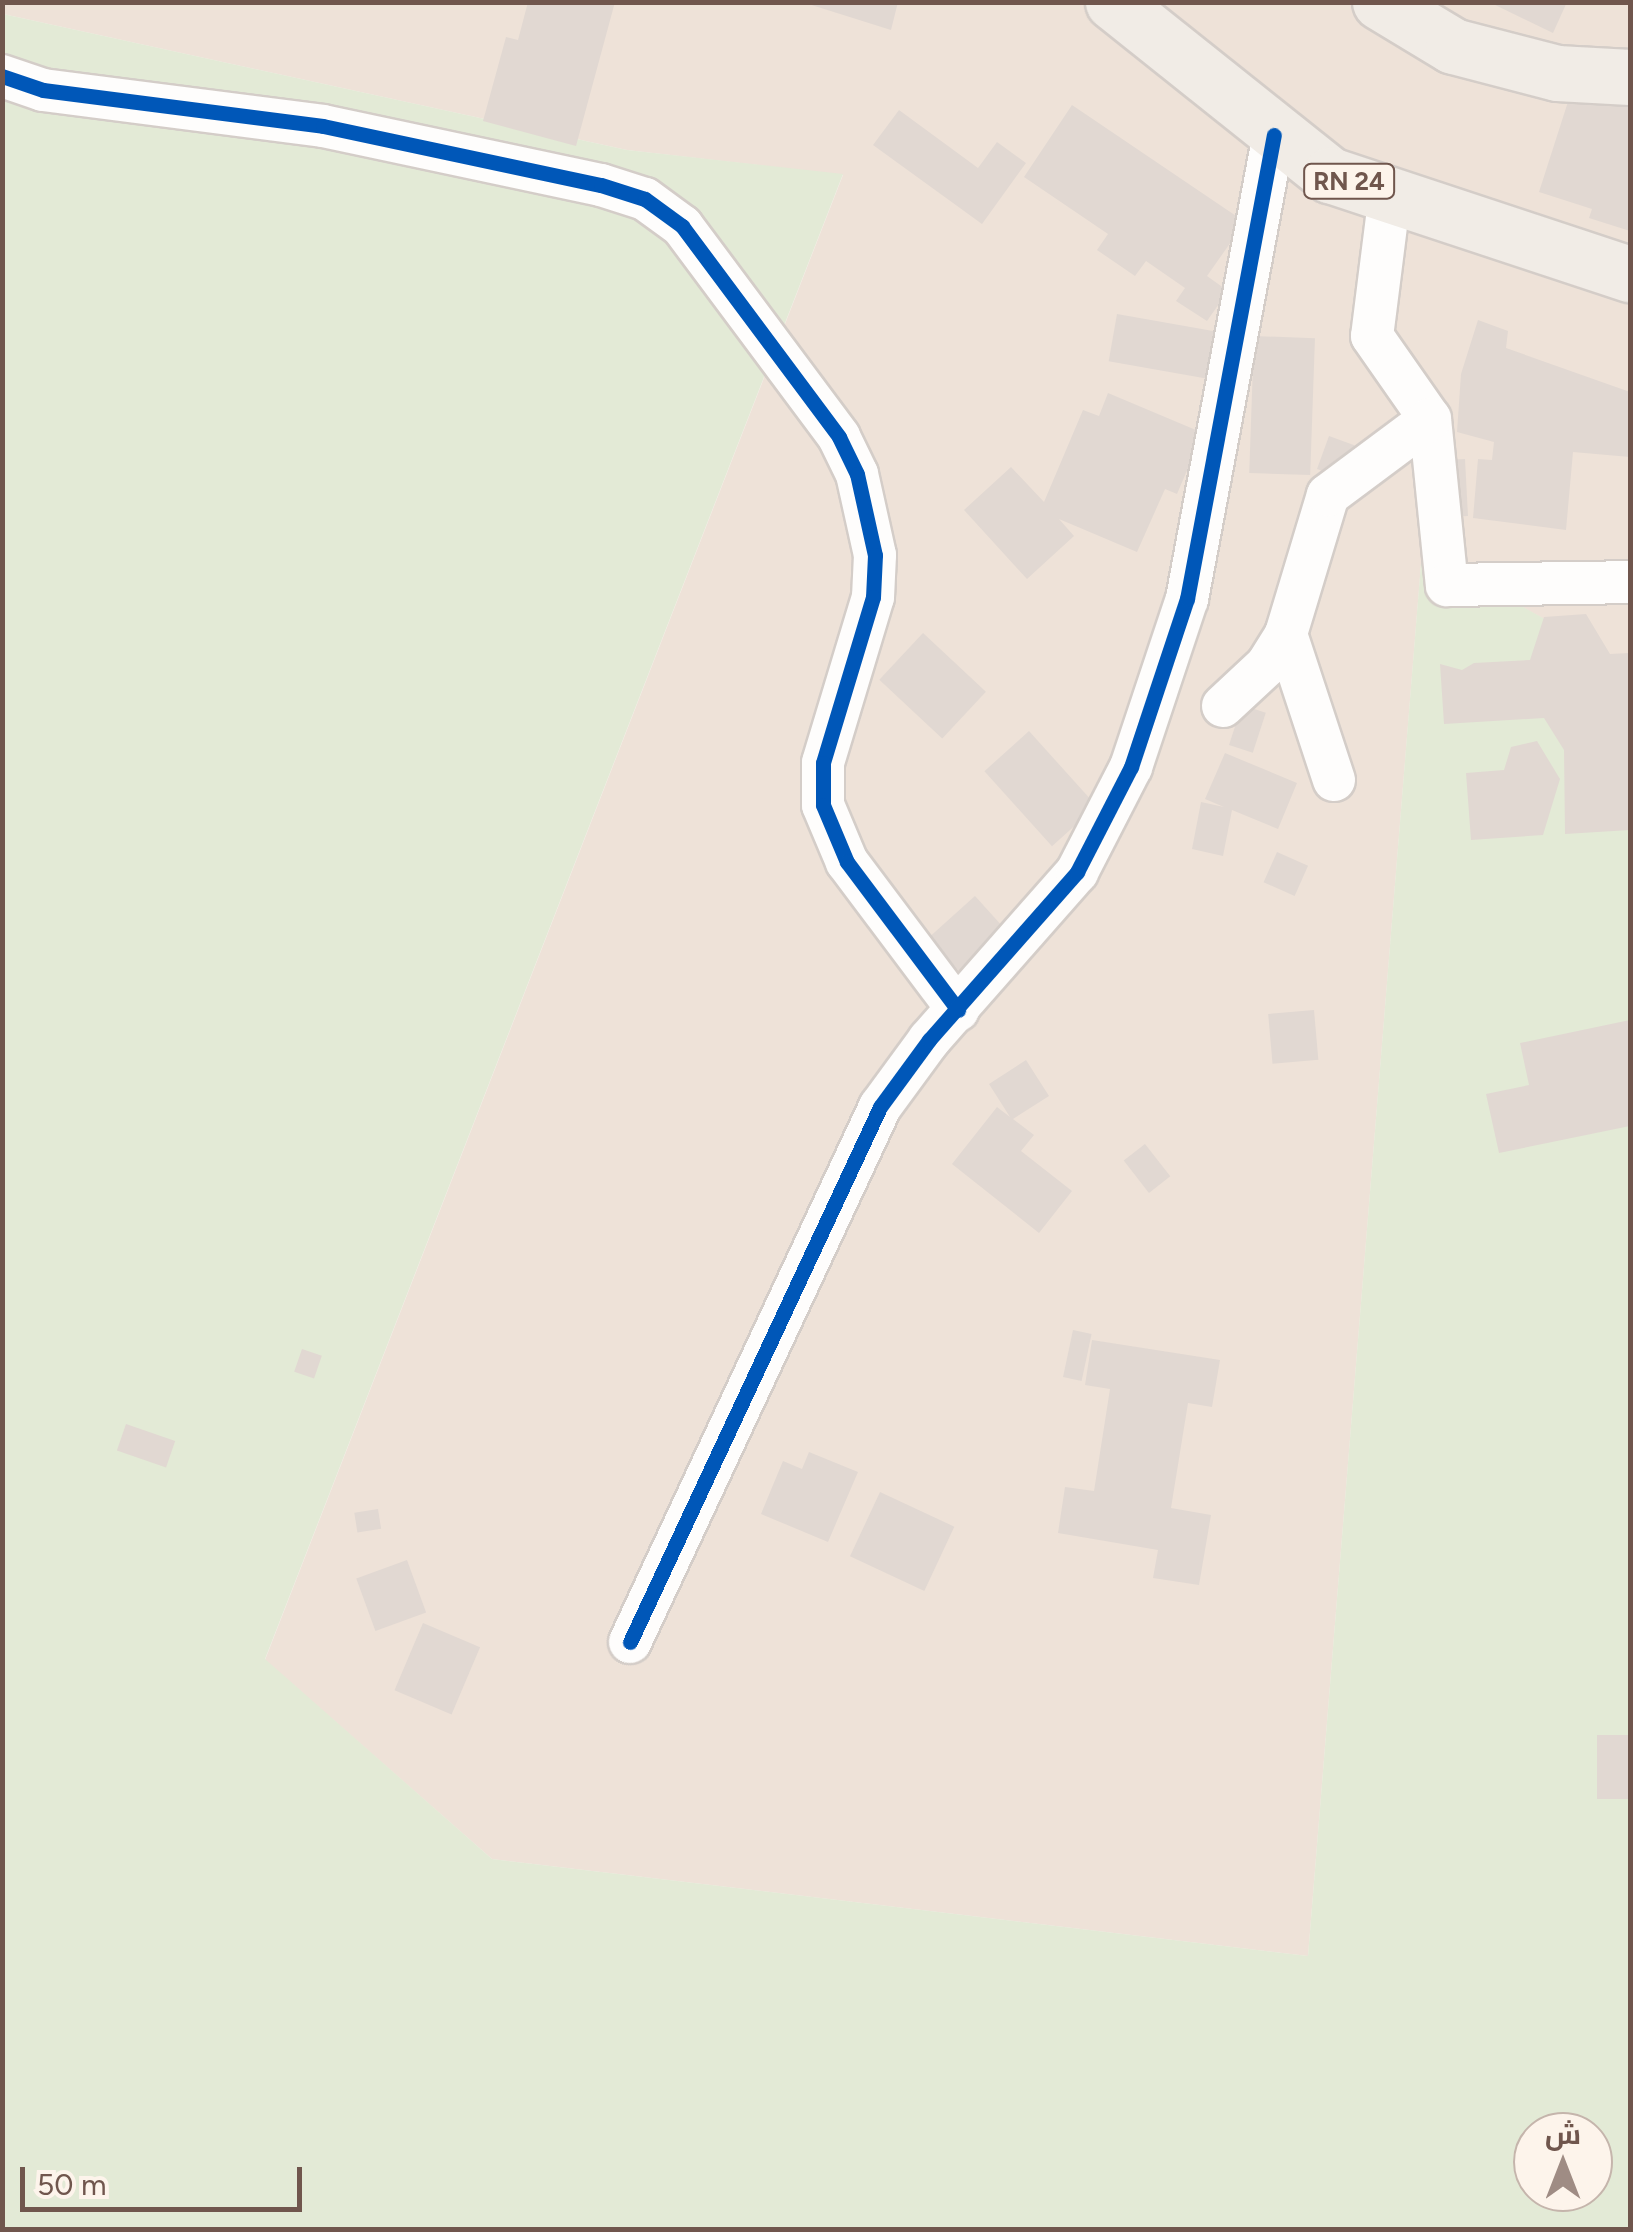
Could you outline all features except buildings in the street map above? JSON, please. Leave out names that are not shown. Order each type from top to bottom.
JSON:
[{"type":"main road","name":"RN 24","points":[[1113,2],[1274,135],[1330,175],[1630,274]]},
{"type":"main road","points":[[1380,2],[1453,46],[1557,72],[1630,78]]},
{"type":"street","points":[[2,76],[43,90],[323,126],[613,187],[645,198],[682,226],[839,436],[857,474],[875,555],[874,597],[823,764],[822,806],[847,862],[958,1010]]},
{"type":"street","points":[[630,1642],[860,1143],[903,1072],[1078,872],[1154,712],[1187,599],[1274,135]]},
{"type":"street","points":[[1390,194],[1372,336],[1430,419],[1447,585],[1630,582]]},
{"type":"street","points":[[1222,706],[1268,664],[1286,634],[1328,495],[1430,419]]},
{"type":"street","points":[[1286,634],[1334,780]]},
{"type":"shaded area","points":[[3,2],[1630,3],[1630,666],[1422,552],[1308,1956],[492,1859],[265,1660],[843,175],[627,150],[3,14]]},
{"type":"green space","points":[[3,14],[627,150],[843,174],[265,1659],[492,1859],[1308,1956],[1422,551],[1630,666],[1630,2229],[3,2230]]},
{"type":"cycle path","points":[[2,76],[43,90],[323,126],[601,185],[645,199],[682,226],[839,437],[857,474],[875,555],[873,597],[823,763],[823,805],[847,862],[958,1010]]},
{"type":"cycle path","points":[[630,1642],[880,1107],[929,1040],[1077,872],[1131,767],[1187,599],[1274,135]]}]
